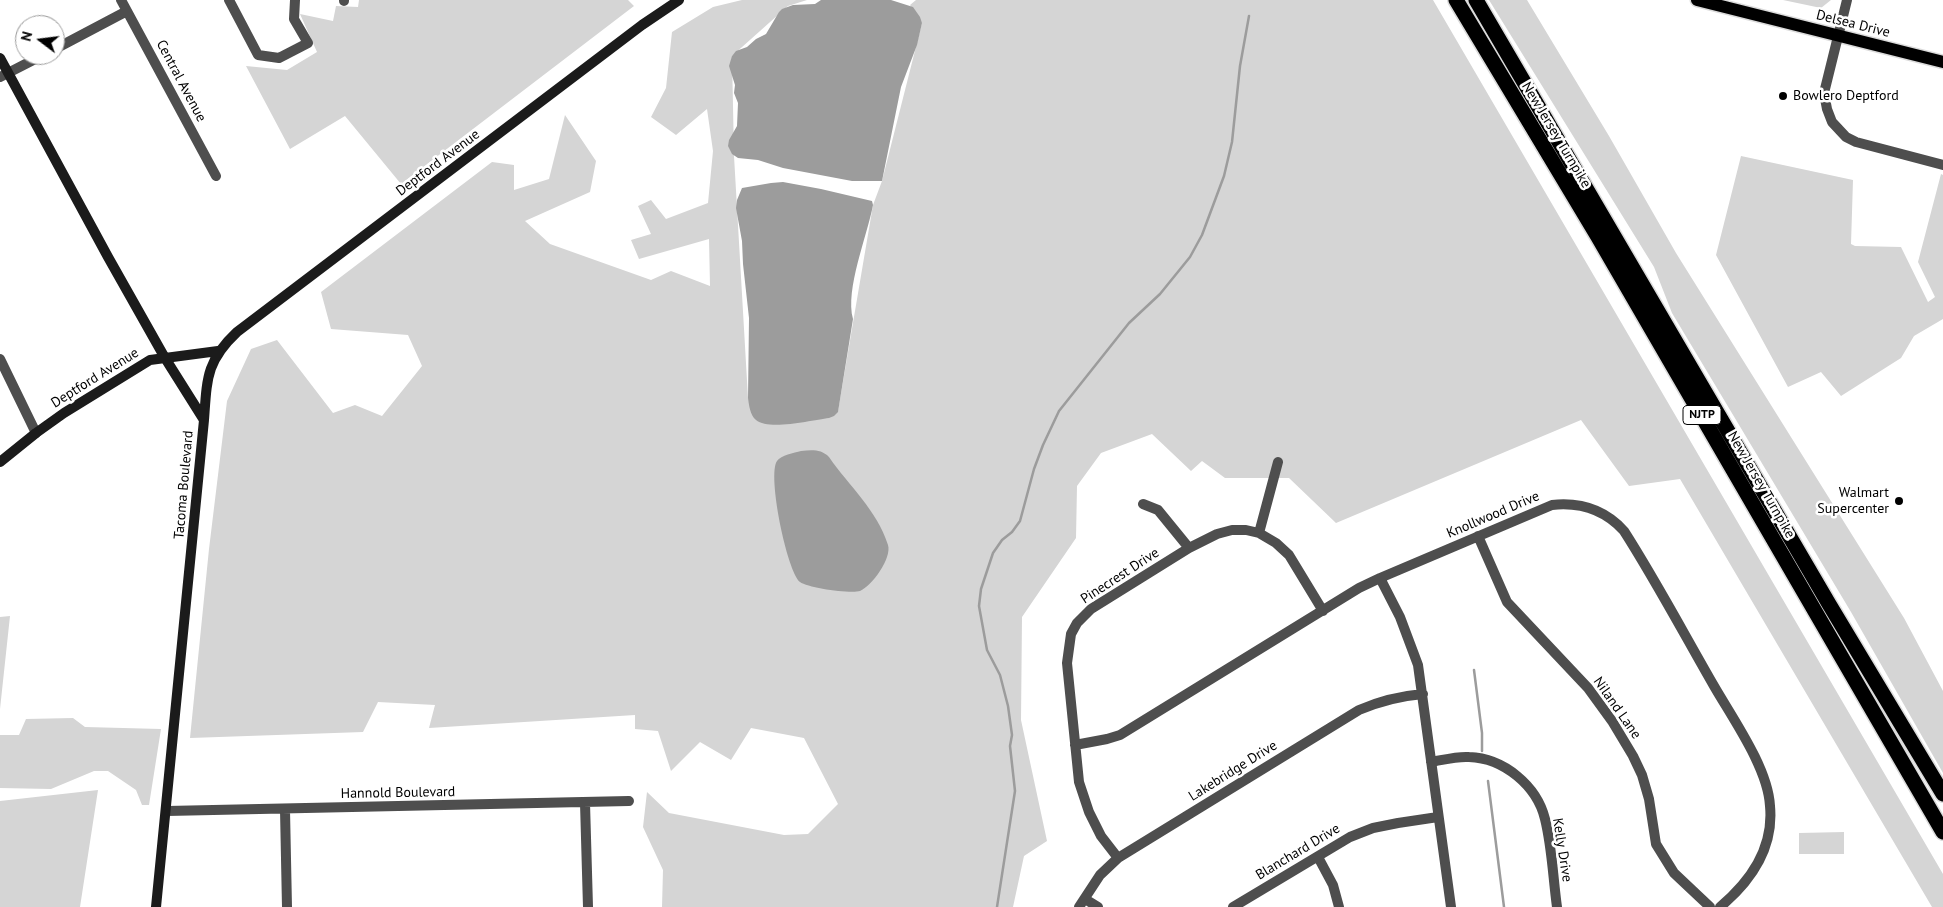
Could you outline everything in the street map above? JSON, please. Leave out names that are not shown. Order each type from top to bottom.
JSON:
[{"type":"highway","name":"New Jersey Turnpike","points":[[1456,0],[1598,237],[1943,832]]},
{"type":"highway","name":"New Jersey Turnpike","points":[[1476,0],[1829,604],[1943,794]]},
{"type":"main road","name":"Delsea Drive","points":[[1697,0],[1943,62]]},
{"type":"street","name":"Central Avenue","points":[[121,0],[216,176]]},
{"type":"street","points":[[228,0],[258,55],[279,58],[308,43],[294,19],[295,0]]},
{"type":"street","name":"Deptford Avenue","points":[[204,420],[211,365],[218,351],[237,332],[642,25],[679,0]]},
{"type":"street","points":[[1847,0],[1824,92],[1826,108],[1832,122],[1846,137],[1856,142],[1943,165]]},
{"type":"street","points":[[65,44],[127,11]]},
{"type":"street","name":"Tacoma Boulevard","points":[[0,58],[4,75],[165,358],[204,420],[167,811],[156,907]]},
{"type":"street","points":[[4,75],[24,65]]},
{"type":"street","name":"Deptford Avenue","points":[[0,462],[36,432],[150,360],[218,351]]},
{"type":"street","points":[[0,359],[36,432]]},
{"type":"street","points":[[1259,533],[1278,462]]},
{"type":"street","name":"Knollwood Drive","points":[[1075,745],[1120,735],[1322,611],[1380,578],[1552,505],[1568,503],[1601,512],[1615,521],[1624,531],[1747,744],[1767,783],[1770,822],[1767,841],[1759,865],[1720,907]]},
{"type":"street","points":[[1143,504],[1158,510],[1189,548]]},
{"type":"street","name":"Pinecrest Drive","points":[[1118,858],[1101,836],[1083,797],[1079,782],[1067,663],[1071,634],[1077,623],[1091,609],[1189,548],[1216,534],[1232,530],[1246,530],[1259,533],[1276,543],[1289,555],[1322,611]]},
{"type":"street","name":"Niland Lane","points":[[1478,536],[1508,602],[1588,688],[1612,721],[1642,775],[1649,800],[1656,844],[1674,873],[1710,907]]},
{"type":"street","points":[[1380,578],[1400,617],[1418,664],[1451,907]]},
{"type":"street","name":"Lakebridge Drive","points":[[1082,903],[1100,875],[1118,858],[1359,710],[1391,699],[1423,694]]},
{"type":"street","name":"Kelly Drive","points":[[1431,762],[1469,757],[1489,761],[1503,766],[1517,775],[1528,787],[1537,798],[1545,817],[1557,907]]},
{"type":"street","name":"Hannold Boulevard","points":[[167,811],[285,810],[629,801]]},
{"type":"street","points":[[585,803],[588,907]]},
{"type":"street","points":[[285,810],[287,907]]},
{"type":"street","name":"Blanchard Drive","points":[[1234,907],[1344,840],[1373,828],[1438,817]]},
{"type":"street","points":[[1318,857],[1333,885],[1339,907]]},
{"type":"street","points":[[1082,903],[1098,907]]},
{"type":"shaded area","points":[[359,0],[628,0],[634,6],[401,184],[345,116],[290,149],[246,66],[287,70],[317,52],[300,14],[333,21],[336,6],[358,7]]},
{"type":"shaded area","points":[[742,0],[807,0],[788,6],[732,56],[734,156],[748,398],[766,423],[838,411],[873,205],[882,181],[922,23],[910,5],[916,0],[1433,0],[1943,874],[1943,907],[1932,907],[1680,479],[1629,486],[1581,420],[1336,523],[1289,478],[1225,478],[1202,461],[1191,471],[1152,434],[1101,453],[1077,486],[1076,538],[1022,617],[1021,720],[1047,841],[1024,856],[1013,907],[662,907],[663,870],[643,827],[647,792],[669,813],[784,835],[808,834],[838,804],[804,738],[751,728],[731,760],[700,742],[671,771],[658,731],[635,729],[635,715],[429,728],[435,705],[378,702],[363,732],[190,738],[209,549],[227,401],[251,349],[277,340],[333,413],[355,405],[382,416],[422,366],[408,335],[331,329],[321,292],[492,162],[514,165],[514,190],[549,179],[565,115],[596,161],[590,192],[525,221],[550,244],[651,280],[671,271],[710,286],[709,239],[639,259],[631,240],[651,234],[638,206],[651,200],[666,219],[708,203],[713,151],[707,109],[676,135],[651,117],[666,88],[672,32],[713,7]]},
{"type":"shaded area","points":[[821,0],[891,0],[913,7],[920,17],[922,23],[917,45],[901,87],[882,181],[852,181],[783,168],[758,160],[738,158],[732,154],[728,146],[729,140],[737,126],[738,103],[734,93],[735,85],[729,66],[732,56],[736,51],[747,47],[756,39],[766,34],[782,9],[793,5],[815,4]]},
{"type":"shaded area","points":[[1489,0],[1527,0],[1609,136],[1676,253],[1904,618],[1943,691],[1943,773],[1851,612],[1672,313],[1654,267]]},
{"type":"shaded area","points":[[1783,0],[1831,0],[1821,8]]},
{"type":"shaded area","points":[[1741,156],[1853,180],[1851,244],[1855,246],[1901,247],[1928,302],[1935,297],[1918,262],[1941,174],[1943,175],[1943,319],[1914,336],[1901,358],[1841,396],[1821,372],[1788,387],[1716,255]]},
{"type":"shaded area","points":[[783,182],[872,201],[873,205],[854,278],[851,307],[853,319],[838,412],[829,418],[770,425],[754,418],[748,398],[749,318],[742,241],[736,208],[742,188]]},
{"type":"shaded area","points":[[813,450],[826,454],[870,509],[883,532],[888,545],[887,557],[875,578],[860,591],[839,591],[811,586],[800,582],[795,574],[784,543],[776,503],[775,470],[777,461],[781,457],[801,451]]},
{"type":"shaded area","points":[[10,616],[0,709],[0,617]]},
{"type":"shaded area","points":[[73,718],[85,727],[161,729],[149,805],[142,805],[136,790],[108,771],[94,771],[51,789],[0,788],[0,735],[19,735],[26,719]]},
{"type":"shaded area","points":[[98,790],[80,907],[0,907],[0,801]]},
{"type":"shaded area","points":[[1844,832],[1844,854],[1799,854],[1799,833]]},
{"type":"waterway","points":[[997,907],[1015,791],[1010,746],[1012,735],[1008,706],[1000,675],[987,650],[979,606],[981,589],[993,553],[1002,540],[1012,532],[1020,521],[1034,469],[1059,411],[1129,323],[1160,294],[1190,257],[1202,235],[1224,176],[1232,142],[1240,66],[1249,16]]},
{"type":"waterway","points":[[1474,670],[1482,733],[1482,751]]},
{"type":"waterway","points":[[1488,781],[1504,907]]},
{"type":"place","name":"Bowlero Deptford","points":[[1783,96]]},
{"type":"place","name":"Walmart Supercenter","points":[[1899,501]]}]
